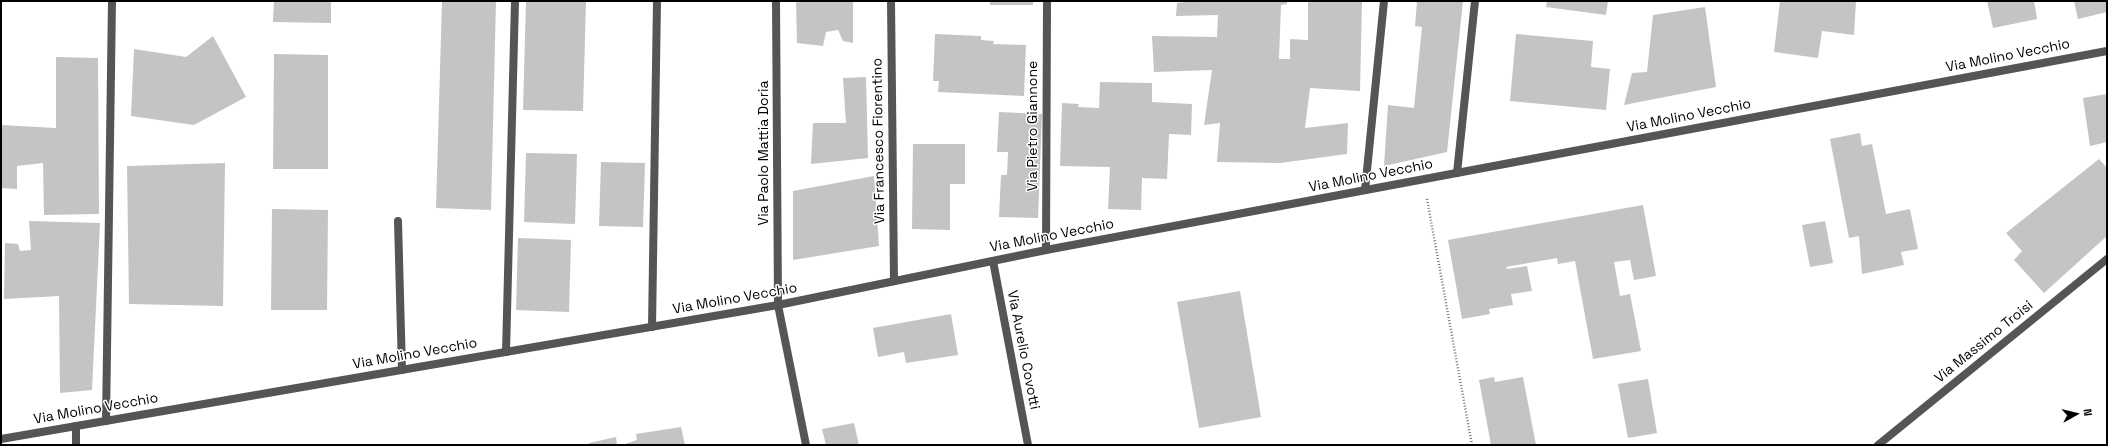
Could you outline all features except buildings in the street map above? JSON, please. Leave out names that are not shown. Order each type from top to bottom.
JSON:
[{"type":"street","points":[[106,421],[112,1]]},
{"type":"street","points":[[506,352],[515,1]]},
{"type":"street","points":[[652,327],[657,1]]},
{"type":"street","name":"Via Paolo Mattia Doria","points":[[776,1],[778,305],[806,445]]},
{"type":"street","name":"Via Francesco Fiorentino","points":[[891,1],[894,281]]},
{"type":"street","name":"Via Pietro Giannone","points":[[1046,250],[1047,1]]},
{"type":"street","points":[[1365,190],[1384,1]]},
{"type":"street","points":[[1457,173],[1475,1]]},
{"type":"street","name":"Via Molino Vecchio","points":[[1,439],[778,305],[1046,250],[2107,51]]},
{"type":"street","points":[[398,221],[402,370]]},
{"type":"street","name":"Via Massimo Troisi","points":[[1878,445],[2107,258]]},
{"type":"street","name":"Via Aurelio Covotti","points":[[993,261],[1028,445]]},
{"type":"street","points":[[76,426],[76,445]]},
{"type":"path","points":[[1424,179],[1472,445]]}]
